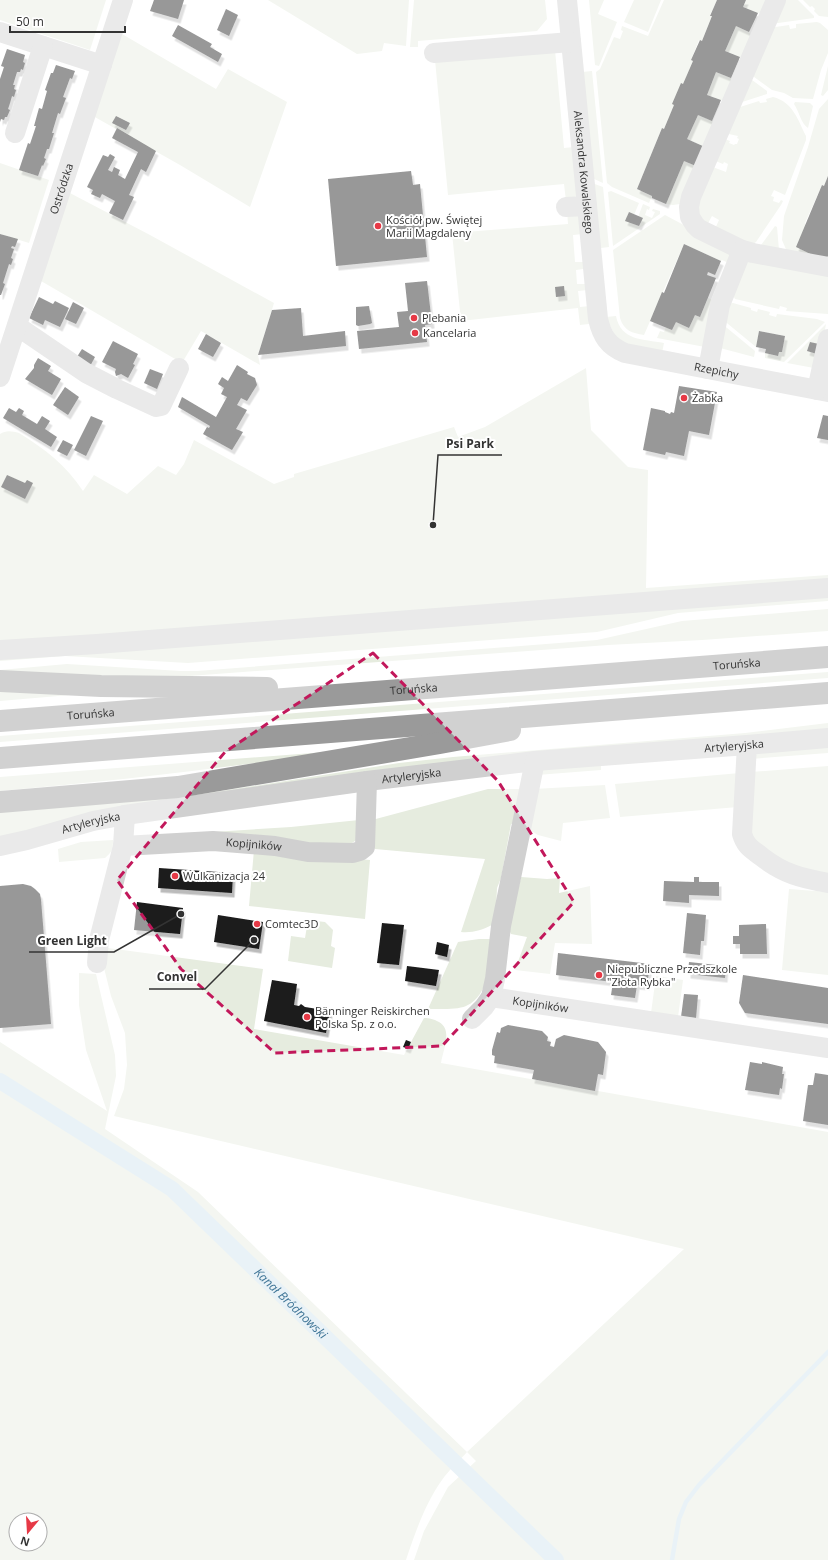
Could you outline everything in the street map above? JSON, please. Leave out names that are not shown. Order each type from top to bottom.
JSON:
[{"type":"highway","name":"Toruńska","points":[[0,721],[828,657]]},
{"type":"highway","points":[[0,682],[336,690],[410,690]]},
{"type":"highway","points":[[0,758],[828,694]]},
{"type":"highway","points":[[0,802],[178,787],[440,744],[581,717],[660,706]]},
{"type":"street","name":"Ostródzka","points":[[0,377],[123,0]]},
{"type":"street","name":"Aleksandra Kowalskiego","points":[[567,0],[598,319],[602,334],[608,343]]},
{"type":"street","points":[[776,0],[689,204],[690,217],[695,225],[742,250],[767,257],[828,267]]},
{"type":"street","points":[[0,32],[102,65]]},
{"type":"street","points":[[434,53],[571,42]]},
{"type":"street","points":[[15,133],[43,46]]},
{"type":"street","points":[[566,207],[587,206]]},
{"type":"street","points":[[708,369],[720,305],[742,250]]},
{"type":"street","points":[[17,326],[86,373],[117,390],[156,407],[161,406],[179,368]]},
{"type":"street","points":[[823,391],[828,339]]},
{"type":"street","name":"Rzepichy","points":[[608,343],[619,351],[628,354],[823,391]]},
{"type":"street","points":[[0,650],[97,644],[828,588]]},
{"type":"street","name":"Artyleryjska","points":[[0,846],[125,815],[367,781],[534,761],[828,738]]},
{"type":"street","points":[[747,745],[742,828],[745,844],[770,864],[786,872],[802,878],[828,883]]},
{"type":"street","points":[[472,1019],[484,1007],[491,997],[495,979],[501,926],[534,761]]},
{"type":"street","name":"Kopijników","points":[[123,846],[213,841],[275,846],[308,852],[353,853],[360,851],[365,847],[367,781]]},
{"type":"street","points":[[97,963],[99,940],[123,846],[125,815]]},
{"type":"street","name":"Kopijników","points":[[491,997],[828,1048]]},
{"type":"highlighted area","points":[[373,653],[498,781],[574,902],[442,1046],[275,1053],[181,969],[117,880],[225,752]]},
{"type":"shaded area","points":[[0,0],[106,0],[90,50],[0,20]]},
{"type":"shaded area","points":[[268,0],[409,0],[406,46],[384,43],[382,51],[357,54]]},
{"type":"shaded area","points":[[414,0],[545,0],[547,19],[537,31],[418,41],[418,47],[410,47]]},
{"type":"shaded area","points":[[589,0],[604,0],[598,14],[617,22],[599,66],[595,65]]},
{"type":"shaded area","points":[[634,0],[661,0],[648,32],[624,22]]},
{"type":"shaded area","points":[[664,0],[717,0],[710,15],[712,16],[702,41],[699,40],[691,60],[693,61],[664,129],[662,128],[637,189],[652,196],[649,203],[612,187],[607,183],[596,72],[600,69],[614,37],[620,39],[623,31],[621,30],[622,26],[648,36]]},
{"type":"shaded area","points":[[746,0],[770,0],[765,12],[758,13],[743,7]]},
{"type":"shaded area","points":[[781,0],[798,0],[814,16],[814,18],[771,24]]},
{"type":"shaded area","points":[[803,0],[828,0],[828,17],[819,16],[814,11],[815,9],[812,6],[810,7]]},
{"type":"shaded area","points":[[817,22],[828,30],[828,53],[821,70],[813,99],[793,98],[784,93],[772,90],[750,74],[769,28],[789,25],[790,29],[796,28],[796,24]]},
{"type":"shaded area","points":[[736,26],[749,32],[753,38],[746,56],[740,57],[725,51]]},
{"type":"shaded area","points":[[122,34],[216,89],[228,69],[287,102],[250,207],[180,165],[93,116]]},
{"type":"shaded area","points":[[555,50],[564,148],[574,147],[579,195],[566,201],[564,184],[448,195],[435,60]]},
{"type":"shaded area","points":[[828,66],[828,90],[823,96],[821,95]]},
{"type":"shaded area","points":[[592,71],[603,183],[592,178],[582,72]]},
{"type":"shaded area","points":[[716,72],[731,78],[734,83],[727,100],[721,100],[707,95]]},
{"type":"shaded area","points":[[748,77],[767,91],[767,94],[739,103]]},
{"type":"shaded area","points":[[773,97],[780,99],[794,112],[806,136],[806,140],[785,195],[774,190],[771,196],[774,197],[773,201],[779,203],[781,200],[783,201],[781,205],[756,242],[752,245],[714,231],[719,220],[712,216],[706,227],[701,225],[695,201],[710,166],[726,172],[728,164],[724,162],[723,164],[713,160],[722,138],[730,141],[729,143],[734,145],[737,144],[739,139],[737,138],[738,136],[724,133],[740,107],[759,101],[760,103],[767,102],[766,99]]},
{"type":"shaded area","points":[[828,99],[828,176],[824,186],[822,185],[805,223],[812,254],[788,254],[782,240],[784,216],[808,147],[819,109]]},
{"type":"shaded area","points":[[795,102],[810,103],[813,106],[808,128],[794,104]]},
{"type":"shaded area","points":[[698,115],[712,121],[716,126],[705,147],[687,139]]},
{"type":"shaded area","points":[[684,161],[696,166],[680,204],[666,204]]},
{"type":"shaded area","points":[[0,163],[49,180],[29,243],[0,234]]},
{"type":"shaded area","points":[[592,183],[603,187],[609,247],[601,248],[599,246]]},
{"type":"shaded area","points":[[611,191],[639,203],[634,215],[629,212],[626,221],[639,226],[643,218],[638,217],[643,204],[650,207],[649,210],[647,209],[645,215],[652,218],[655,212],[652,211],[653,209],[660,211],[660,214],[613,246],[608,192]]},
{"type":"shaded area","points":[[68,192],[274,303],[258,355],[260,365],[201,331],[182,363],[41,281]]},
{"type":"shaded area","points":[[567,210],[581,214],[583,234],[573,235],[575,262],[586,262],[583,269],[576,270],[577,284],[585,284],[588,290],[578,291],[580,307],[590,306],[591,321],[589,324],[580,325],[578,308],[461,321],[452,233],[568,224]]},
{"type":"shaded area","points":[[665,215],[725,247],[731,258],[731,264],[684,244],[644,335],[626,329],[620,318],[613,250]]},
{"type":"shaded area","points":[[775,226],[777,227],[779,250],[761,245]]},
{"type":"shaded area","points":[[751,259],[828,272],[828,314],[786,311],[787,308],[780,306],[779,309],[735,299],[730,290],[741,265]]},
{"type":"shaded area","points":[[708,298],[715,301],[705,347],[657,338],[660,331],[664,332],[666,327],[672,330],[676,322],[689,328],[695,315],[700,317]]},
{"type":"shaded area","points":[[733,303],[751,308],[751,310],[757,312],[758,309],[770,312],[769,315],[776,317],[777,314],[817,319],[825,322],[784,362],[765,358],[765,353],[778,356],[779,352],[782,352],[785,336],[759,331],[756,347],[722,319],[727,304]]},
{"type":"shaded area","points":[[616,316],[623,330],[628,334],[641,339],[664,343],[662,353],[627,347],[617,340],[606,317]]},
{"type":"shaded area","points":[[721,323],[755,351],[754,357],[720,348]]},
{"type":"shaded area","points":[[826,324],[822,345],[810,342],[807,351],[817,354],[814,368],[787,363]]},
{"type":"shaded area","points":[[586,368],[591,430],[628,467],[648,470],[646,588],[828,575],[828,582],[0,643],[0,434],[2,433],[9,431],[19,433],[38,445],[62,465],[83,491],[94,475],[127,494],[158,466],[176,475],[184,464],[194,440],[274,484],[294,477],[294,474],[454,427],[458,437],[485,427]]},
{"type":"shaded area","points":[[828,594],[828,601],[678,613],[597,632],[188,663],[65,656],[0,661],[0,655]]},
{"type":"shaded area","points":[[828,609],[828,631],[608,645],[176,677],[0,672],[0,670],[67,664],[197,671],[597,640],[682,621]]},
{"type":"shaded area","points":[[828,672],[828,678],[0,742],[0,736]]},
{"type":"shaded area","points":[[0,690],[70,695],[0,701]]},
{"type":"shaded area","points":[[828,723],[828,731],[523,755],[0,839],[0,810],[190,796],[399,763],[453,757],[745,733]]},
{"type":"shaded area","points":[[828,746],[828,753],[750,759],[758,753]]},
{"type":"shaded area","points":[[351,750],[176,773],[0,791],[0,777]]},
{"type":"shaded area","points":[[601,765],[601,770],[537,775],[542,769]]},
{"type":"shaded area","points":[[828,766],[828,878],[775,860],[748,834],[751,772]]},
{"type":"shaded area","points":[[740,773],[738,807],[620,817],[615,784]]},
{"type":"shaded area","points":[[605,785],[610,818],[563,823],[561,841],[538,835],[528,829],[534,789]]},
{"type":"shaded area","points":[[488,789],[522,789],[515,823],[511,824],[501,878],[497,888],[496,908],[492,925],[477,931],[461,932],[485,859],[375,849],[370,838],[372,820]]},
{"type":"shaded area","points":[[359,820],[358,839],[352,843],[307,847],[134,837],[291,827]]},
{"type":"shaded area","points":[[113,840],[112,850],[105,858],[59,862],[58,849],[81,842]]},
{"type":"shaded area","points":[[254,850],[370,860],[365,919],[249,906]]},
{"type":"shaded area","points":[[521,877],[547,879],[560,878],[559,893],[590,886],[592,944],[555,943],[550,974],[515,970],[527,937],[511,934],[509,930]]},
{"type":"shaded area","points":[[789,889],[828,892],[828,975],[782,970]]},
{"type":"shaded area","points":[[308,920],[325,922],[333,930],[331,946],[335,948],[332,968],[288,961],[291,936],[305,938]]},
{"type":"shaded area","points":[[490,939],[487,977],[480,994],[474,1001],[466,1006],[447,1009],[428,1009],[458,942]]},
{"type":"shaded area","points":[[108,948],[263,969],[254,1029],[404,1055],[424,1018],[430,1018],[439,1022],[446,1030],[446,1041],[441,1063],[828,1132],[828,1560],[414,1560],[424,1531],[448,1487],[476,1461],[467,1452],[684,1249],[114,1116],[124,1089],[127,1065],[125,1033],[111,996],[103,959]]},
{"type":"shaded area","points":[[79,973],[96,974],[115,1055],[116,1076],[105,1129],[198,1192],[467,1452],[445,1476],[430,1499],[406,1560],[0,1560],[0,1042],[107,1111],[86,1050],[79,1005]]},
{"type":"shaded area","points":[[656,976],[683,980],[678,1017],[651,1013]]},
{"type":"building","points":[[154,0],[184,0],[178,19],[150,11]]},
{"type":"building","points":[[717,0],[746,0],[743,7],[758,13],[749,32],[736,26],[725,51],[740,57],[731,78],[716,72],[707,95],[721,100],[712,121],[698,115],[687,139],[705,147],[696,166],[684,161],[666,204],[637,189],[662,128],[664,129],[674,105],[672,104],[681,83],[683,84],[693,61],[691,60],[700,40],[702,41]]},
{"type":"building","points":[[226,9],[238,15],[229,36],[217,30]]},
{"type":"building","points":[[178,25],[212,44],[210,47],[222,54],[218,62],[172,36]]},
{"type":"building","points":[[7,49],[25,55],[23,62],[25,63],[23,70],[21,69],[20,72],[17,72],[13,85],[15,85],[14,89],[16,90],[14,97],[12,96],[8,109],[10,110],[7,117],[5,117],[4,120],[1,119],[0,122],[0,79],[4,67],[1,66]]},
{"type":"building","points":[[56,65],[75,71],[72,79],[70,78],[63,97],[66,98],[60,114],[58,113],[52,133],[54,133],[49,149],[47,149],[44,158],[46,159],[38,176],[19,170],[28,143],[30,144],[36,126],[34,126],[39,108],[42,109],[47,91],[45,90],[51,73],[53,73]]},
{"type":"building","points":[[116,116],[130,123],[126,130],[112,123]]},
{"type":"building","points":[[117,128],[156,151],[146,172],[141,169],[129,195],[134,197],[123,220],[109,213],[115,201],[102,194],[100,198],[91,194],[93,190],[87,187],[103,155],[108,157],[110,154],[115,157],[108,170],[112,172],[114,167],[120,170],[118,175],[125,179],[138,152],[112,138]]},
{"type":"building","name":"Kościół pw. Świętej Marii Magdaleny","points":[[411,171],[413,185],[420,184],[427,257],[336,266],[328,179]]},
{"type":"building","points":[[828,176],[828,256],[825,261],[796,247],[822,185],[824,186]]},
{"type":"building","points":[[629,212],[643,218],[639,226],[625,221]]},
{"type":"building","points":[[0,234],[18,239],[15,247],[12,246],[11,248],[14,249],[11,258],[13,259],[11,265],[9,264],[1,295],[0,295]]},
{"type":"building","points":[[684,244],[721,261],[715,275],[708,272],[707,275],[716,278],[700,317],[695,315],[689,328],[676,322],[672,330],[650,321],[662,292],[664,293]]},
{"type":"building","name":"Plebania","points":[[427,281],[432,324],[425,325],[427,342],[359,349],[357,331],[399,327],[397,312],[408,311],[405,283]]},
{"type":"building","points":[[564,286],[565,296],[556,297],[555,287]]},
{"type":"building","points":[[39,297],[53,304],[55,301],[69,308],[60,327],[45,320],[43,325],[29,318]]},
{"type":"building","points":[[73,302],[84,308],[76,324],[65,319]]},
{"type":"building","points":[[369,306],[372,323],[358,326],[356,325],[356,307]]},
{"type":"building","points":[[301,308],[303,336],[345,331],[346,346],[258,355],[272,310]]},
{"type":"building","points":[[759,331],[785,336],[782,352],[779,352],[778,356],[765,353],[766,349],[756,347]]},
{"type":"building","points":[[206,334],[221,343],[213,357],[198,349]]},
{"type":"building","points":[[113,341],[138,354],[133,364],[135,365],[128,378],[121,374],[116,376],[116,369],[102,362]]},
{"type":"building","points":[[810,342],[819,344],[817,354],[807,351]]},
{"type":"building","points":[[82,349],[95,357],[89,368],[75,360]]},
{"type":"building","points":[[38,358],[51,366],[48,371],[61,379],[52,395],[25,379],[34,368]]},
{"type":"building","points":[[237,365],[248,372],[247,374],[255,378],[257,385],[247,401],[241,398],[237,405],[247,410],[236,429],[243,432],[232,450],[203,434],[207,427],[209,428],[210,426],[178,407],[182,397],[216,417],[227,397],[221,394],[224,388],[218,384],[222,377],[228,381]]},
{"type":"building","points":[[150,369],[163,374],[157,389],[144,383]]},
{"type":"building","points":[[679,386],[717,392],[709,435],[689,431],[684,456],[666,452],[665,455],[643,450],[651,408],[665,411],[670,414],[671,412],[674,413]]},
{"type":"building","points":[[65,387],[79,397],[68,415],[53,405]]},
{"type":"building","points":[[9,408],[16,412],[19,408],[24,411],[22,415],[37,424],[42,416],[50,421],[45,429],[57,437],[51,447],[3,418]]},
{"type":"building","points":[[823,415],[828,416],[828,440],[817,438]]},
{"type":"building","points":[[91,416],[103,421],[86,456],[74,450]]},
{"type":"building","points":[[63,440],[73,445],[67,456],[57,451]]},
{"type":"building","points":[[7,475],[25,483],[27,480],[33,483],[25,499],[1,487]]},
{"type":"building","points":[[159,868],[233,873],[232,893],[158,888]]},
{"type":"building","points":[[694,877],[699,877],[699,882],[719,882],[719,896],[689,895],[689,903],[663,901],[664,881],[694,882]]},
{"type":"building","points":[[23,884],[31,886],[40,894],[51,1024],[0,1028],[0,886]]},
{"type":"building","points":[[137,902],[183,908],[180,934],[134,930]]},
{"type":"building","points":[[687,913],[706,915],[704,941],[701,941],[700,955],[683,953]]},
{"type":"building","points":[[218,915],[263,922],[259,949],[214,942]]},
{"type":"building","points":[[382,923],[404,925],[399,965],[377,963]]},
{"type":"building","points":[[766,924],[767,954],[740,954],[740,944],[733,944],[733,936],[739,936],[739,925]]},
{"type":"building","points":[[437,942],[449,945],[447,957],[435,954]]},
{"type":"building","points":[[558,953],[650,964],[647,986],[637,985],[635,998],[611,995],[613,982],[556,975]]},
{"type":"building","points":[[689,962],[726,966],[725,978],[688,974]]},
{"type":"building","points":[[407,966],[439,970],[436,986],[405,981]]},
{"type":"building","points":[[743,975],[828,988],[828,1024],[745,1013],[739,1003]]},
{"type":"building","points":[[272,980],[297,984],[294,1005],[299,1006],[301,1004],[305,1007],[330,1011],[326,1033],[264,1021]]},
{"type":"building","points":[[684,994],[698,995],[696,1018],[681,1017]]},
{"type":"building","points":[[508,1025],[542,1031],[548,1037],[547,1041],[551,1042],[550,1046],[554,1047],[556,1039],[564,1035],[598,1042],[606,1052],[603,1075],[598,1074],[595,1091],[532,1079],[534,1070],[494,1063],[495,1056],[492,1055],[492,1050],[497,1032],[500,1033],[501,1028]]},
{"type":"building","points":[[406,1040],[411,1042],[408,1049],[403,1047]]},
{"type":"building","points":[[750,1062],[762,1064],[762,1062],[783,1067],[782,1074],[784,1074],[782,1089],[780,1088],[779,1095],[745,1090]]},
{"type":"building","points":[[815,1073],[828,1075],[828,1125],[803,1121],[808,1085],[813,1085]]},
{"type":"waterway","name":"Kanał Bródnowski","points":[[0,1081],[172,1189],[556,1560]]},
{"type":"waterway","points":[[672,1560],[679,1519],[686,1502],[699,1485],[828,1352]]},
{"type":"place","name":"Kościół pw. Świętej Marii Magdaleny","points":[[378,226]]},
{"type":"place","name":"Plebania","points":[[414,318]]},
{"type":"place","name":"Kancelaria","points":[[415,333]]},
{"type":"place","name":"Żabka","points":[[684,398]]},
{"type":"place","name":"Psi Park","points":[[433,525]]},
{"type":"place","name":"Wulkanizacja 24","points":[[175,876]]},
{"type":"place","name":"Green Light","points":[[181,914]]},
{"type":"place","name":"Comtec3D","points":[[257,924]]},
{"type":"place","name":"Convel","points":[[254,940]]},
{"type":"place","name":"Niepubliczne Przedszkole \"Złota Rybka\"","points":[[599,975]]},
{"type":"place","name":"Bänninger Reiskirchen Polska Sp. z o.o.","points":[[307,1017]]}]
